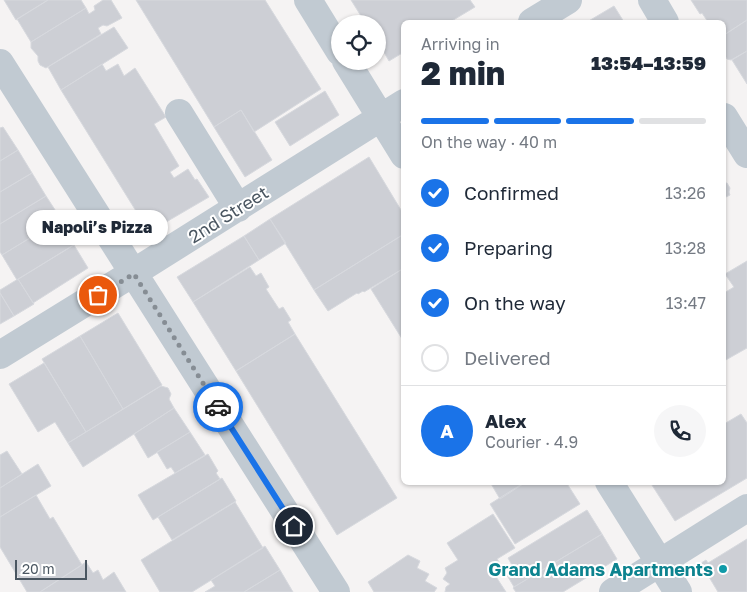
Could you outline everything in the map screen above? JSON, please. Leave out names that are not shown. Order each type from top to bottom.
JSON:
[{"type":"street","points":[[308,0],[331,37]]},
{"type":"street","points":[[535,20],[568,0]]},
{"type":"street","points":[[652,0],[665,20]]},
{"type":"street","points":[[0,63],[336,592]]},
{"type":"street","points":[[351,70],[401,150]]},
{"type":"street","name":"2nd Street","points":[[0,355],[134,274],[401,105]]},
{"type":"street","points":[[179,114],[238,208]]},
{"type":"street","points":[[726,120],[747,154]]},
{"type":"street","points":[[611,485],[678,592]]},
{"type":"street","points":[[613,592],[747,508]]},
{"type":"building","points":[[4,0],[48,0],[16,20]]},
{"type":"building","points":[[48,0],[81,0],[86,8],[31,42],[17,19]]},
{"type":"building","points":[[103,0],[111,0],[122,18],[107,26],[103,25],[98,28],[101,34],[46,68],[40,65],[38,56],[31,48],[31,42],[86,8],[89,14],[95,10],[94,6]]},
{"type":"building","points":[[136,0],[265,0],[321,89],[254,132],[241,110],[214,127]]},
{"type":"building","points":[[351,0],[470,0],[475,7],[453,20],[401,20],[401,54],[389,61],[386,56],[386,15],[360,15]]},
{"type":"building","points":[[691,0],[747,0],[747,20],[726,34],[726,20],[707,20],[702,13],[700,14]]},
{"type":"building","points":[[614,6],[623,20],[590,20]]},
{"type":"building","points":[[747,20],[747,51],[731,60],[727,59],[726,34]]},
{"type":"building","points":[[114,27],[128,48],[61,90],[48,67]]},
{"type":"building","points":[[747,51],[747,84],[732,60]]},
{"type":"building","points":[[102,64],[106,71],[118,64],[124,76],[135,68],[166,117],[154,124],[179,166],[170,172],[174,178],[188,169],[209,197],[149,232],[61,90]]},
{"type":"building","points":[[325,91],[339,115],[290,146],[275,122]]},
{"type":"building","points":[[241,110],[272,160],[245,177],[214,127]]},
{"type":"building","points":[[3,127],[18,150],[0,161],[0,128]]},
{"type":"building","points":[[18,150],[32,173],[0,192],[0,161]]},
{"type":"building","points":[[369,157],[401,210],[401,236],[314,290],[270,219]]},
{"type":"building","points":[[32,173],[46,196],[0,224],[0,192]]},
{"type":"building","points":[[726,183],[730,188],[730,195],[726,197]]},
{"type":"building","points":[[46,196],[61,219],[2,255],[0,252],[0,224]]},
{"type":"building","points":[[61,219],[75,244],[17,280],[2,255]]},
{"type":"building","points":[[270,219],[286,243],[259,260],[244,236]]},
{"type":"building","points":[[244,236],[259,260],[193,302],[177,277]]},
{"type":"building","points":[[401,236],[401,270],[328,311],[314,290]]},
{"type":"building","points":[[74,245],[88,268],[33,303],[18,279]]},
{"type":"building","points":[[747,261],[747,348],[726,360],[726,292],[734,287],[726,273]]},
{"type":"building","points":[[250,267],[256,276],[261,273],[269,287],[266,289],[279,309],[283,307],[291,320],[288,322],[295,334],[236,371],[193,302]]},
{"type":"building","points":[[401,270],[401,337],[371,289]]},
{"type":"building","points":[[18,279],[34,304],[14,316],[0,290]]},
{"type":"building","points":[[0,293],[14,316],[0,324]]},
{"type":"building","points":[[118,313],[162,385],[123,409],[80,336]]},
{"type":"building","points":[[295,334],[397,498],[337,535],[236,371]]},
{"type":"building","points":[[80,336],[123,409],[86,432],[42,359]]},
{"type":"building","points":[[44,363],[86,432],[68,443],[55,422],[38,432],[9,384]]},
{"type":"building","points":[[161,386],[168,388],[171,394],[169,399],[174,408],[83,467],[68,443]]},
{"type":"building","points":[[174,408],[190,432],[148,458],[134,434]]},
{"type":"building","points":[[741,414],[747,423],[747,478],[675,521],[652,485],[726,485],[726,423]]},
{"type":"building","points":[[190,432],[205,455],[175,473],[171,467],[167,469],[157,452]]},
{"type":"building","points":[[7,451],[22,474],[0,488],[0,455]]},
{"type":"building","points":[[208,454],[218,471],[216,473],[220,479],[153,520],[138,495]]},
{"type":"building","points":[[38,464],[51,486],[0,517],[0,488]]},
{"type":"building","points":[[222,478],[236,501],[172,540],[158,517]]},
{"type":"building","points":[[492,485],[521,485],[500,499]]},
{"type":"building","points":[[520,485],[568,485],[580,504],[515,544],[490,504]]},
{"type":"building","points":[[36,495],[50,519],[53,517],[82,565],[40,592],[27,592],[0,547],[0,517]]},
{"type":"building","points":[[235,502],[263,548],[192,592],[160,592],[141,560]]},
{"type":"building","points":[[587,510],[602,534],[514,587],[505,572],[513,567],[508,558]]},
{"type":"building","points":[[493,514],[515,548],[497,559],[502,566],[493,572],[506,592],[445,592],[446,587],[450,584],[443,579],[447,573],[445,568],[458,560],[447,543]]},
{"type":"building","points":[[602,534],[617,559],[563,592],[516,592],[513,588],[514,587]]},
{"type":"building","name":"Grand Adams Apartments","points":[[747,539],[747,592],[718,592],[706,572],[703,574],[698,565],[706,560],[708,563]]},
{"type":"building","points":[[265,546],[280,570],[244,592],[205,592],[215,586],[211,580]]},
{"type":"building","points":[[408,555],[420,561],[417,568],[429,574],[425,581],[437,588],[434,592],[374,592],[368,582]]},
{"type":"building","points":[[86,562],[93,573],[98,570],[103,580],[114,572],[126,592],[40,592]]},
{"type":"building","points":[[280,570],[293,592],[244,592]]},
{"type":"way so far","points":[[98,295],[134,274],[218,407]]},
{"type":"place","name":"Napoli’s Pizza","points":[[98,295]]},
{"type":"place","name":"Grand Adams Apartments","points":[[723,569]]},
{"type":"route","points":[[218,407],[294,526]]}]
